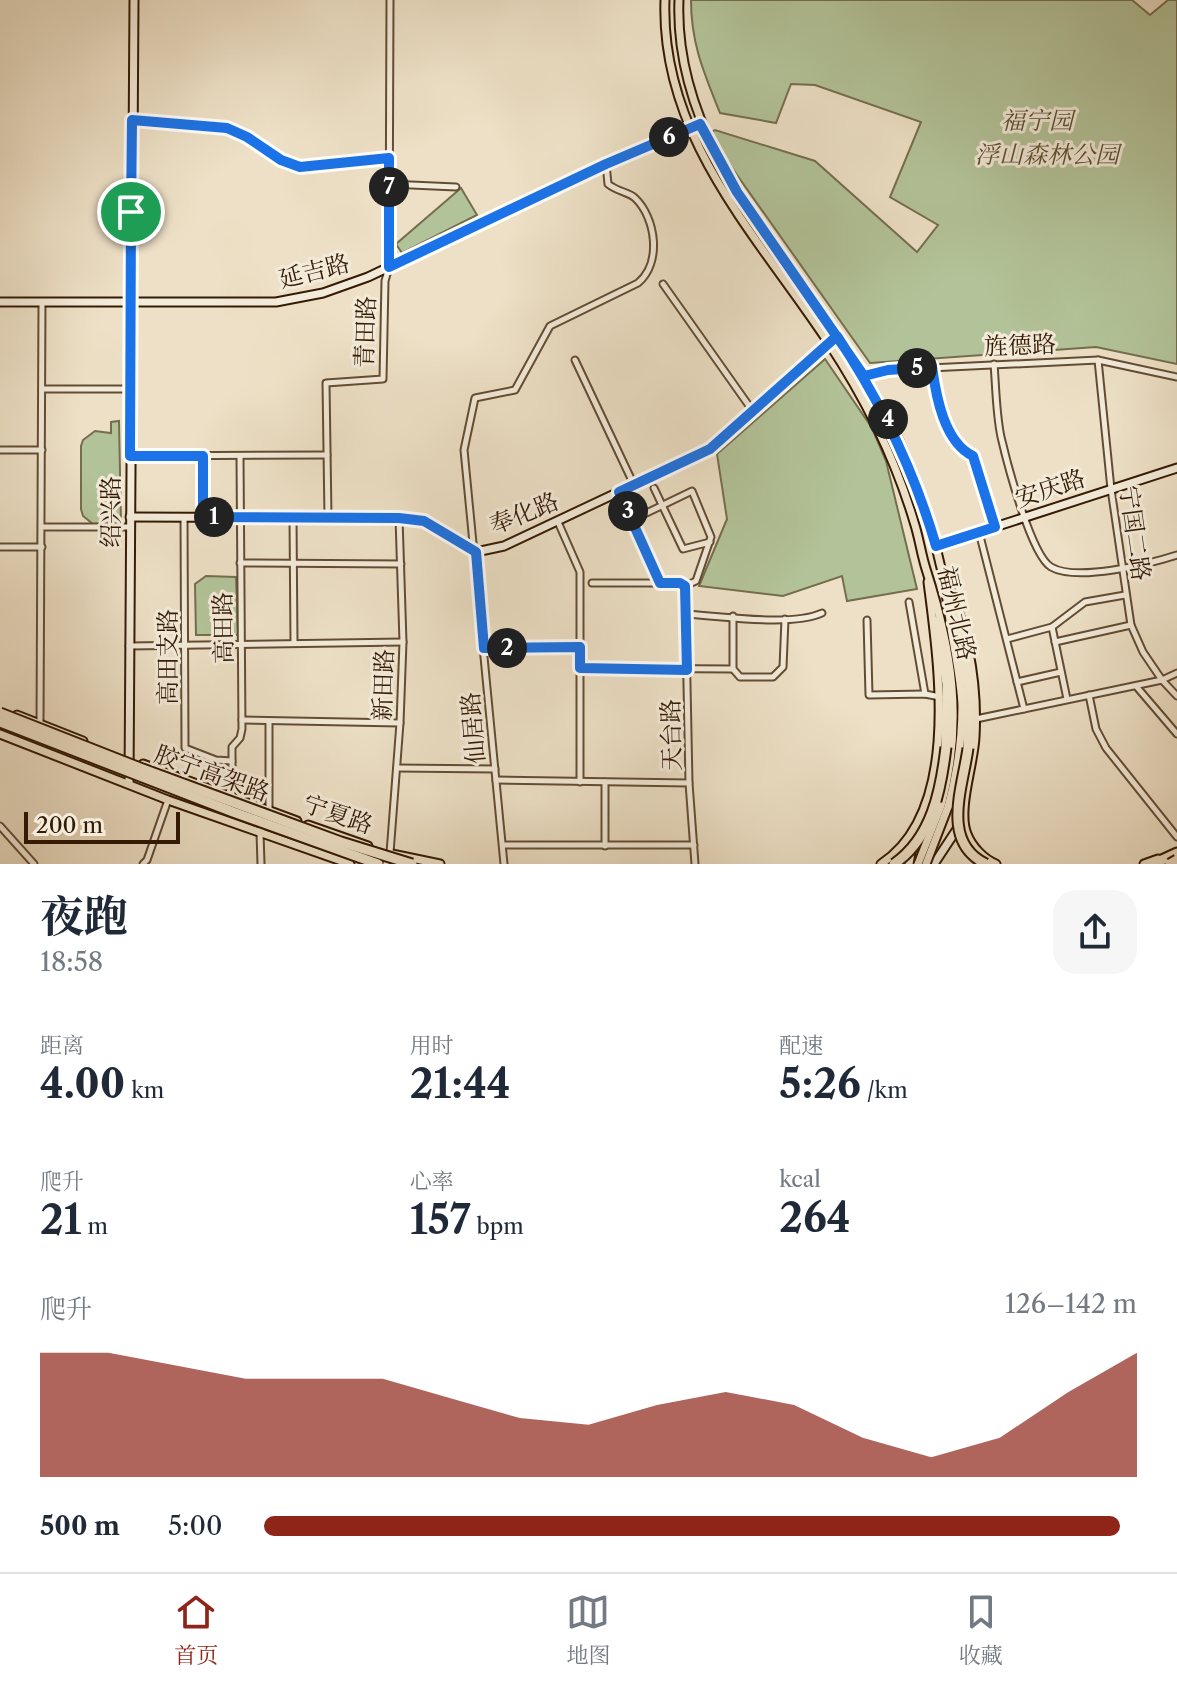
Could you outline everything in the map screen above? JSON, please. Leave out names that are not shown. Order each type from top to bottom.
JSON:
[{"type":"highway","points":[[961,645],[968,687],[968,748],[957,824],[962,841],[971,855],[986,864]]},
{"type":"highway","points":[[894,864],[908,855],[929,821],[939,790],[946,747],[947,684],[942,650]]},
{"type":"highway","name":"胶宁高架路","points":[[0,711],[341,842],[412,864]]},
{"type":"highway","name":"胶宁高架路","points":[[0,722],[206,802],[378,864]]},
{"type":"highway","points":[[1153,864],[1176,858]]},
{"type":"main road","name":"福州北路","points":[[665,0],[668,55],[688,128],[727,198],[860,394],[881,436],[915,523],[941,617],[954,694],[953,753],[944,806],[918,864]]},
{"type":"main road","name":"福州北路","points":[[679,0],[682,54],[700,124],[737,192],[864,376],[911,471],[936,546],[959,671],[962,707],[959,756],[926,864]]},
{"type":"main road","points":[[926,568],[941,697],[940,736],[925,805],[928,810],[955,819],[964,818]]},
{"type":"main road","points":[[941,568],[966,636],[975,693],[972,768],[964,818],[966,834],[977,851],[996,864]]},
{"type":"main road","points":[[951,590],[961,645]]},
{"type":"main road","points":[[929,591],[942,650]]},
{"type":"main road","name":"宁夏路","points":[[0,711],[390,853],[440,864]]},
{"type":"main road","name":"宁夏路","points":[[0,734],[168,800],[350,864]]},
{"type":"main road","points":[[881,864],[895,854],[916,823],[926,796]]},
{"type":"main road","points":[[1144,864],[1176,858]]},
{"type":"street","name":"绍兴路","points":[[129,784],[134,0]]},
{"type":"street","name":"青田路","points":[[328,517],[326,383],[383,379],[385,281],[389,267],[390,0]]},
{"type":"street","points":[[132,120],[227,128],[247,137],[281,160],[300,167],[389,158]]},
{"type":"street","name":"延吉路","points":[[0,302],[276,302],[346,286],[606,164],[700,124]]},
{"type":"street","name":"仙居路","points":[[504,864],[464,450],[475,398],[515,390],[550,326],[638,283],[646,276],[652,253],[653,231],[649,215],[633,195],[618,192],[608,184],[606,164]]},
{"type":"street","points":[[389,184],[456,187]]},
{"type":"street","points":[[663,284],[752,410]]},
{"type":"street","points":[[40,749],[42,302]]},
{"type":"street","name":"奉化路","points":[[130,517],[399,518],[424,521],[476,552],[504,546],[710,449],[837,336]]},
{"type":"street","points":[[575,360],[634,485]]},
{"type":"street","name":"旌德路","points":[[864,376],[888,370],[1098,360],[1177,377]]},
{"type":"street","name":"宁国二路","points":[[1098,360],[1111,489],[1131,625],[1143,652],[1177,696]]},
{"type":"street","points":[[994,364],[1001,436],[1025,518],[1038,552],[1049,566],[1077,573],[1121,568],[1177,555]]},
{"type":"street","points":[[932,367],[937,404],[961,450],[973,456],[995,527]]},
{"type":"street","points":[[42,389],[130,389]]},
{"type":"street","points":[[0,450],[42,450]]},
{"type":"street","points":[[130,456],[327,455]]},
{"type":"street","points":[[203,456],[203,517]]},
{"type":"street","name":"高田路","points":[[232,797],[232,747],[240,738],[242,720],[240,456]]},
{"type":"street","name":"安庆路","points":[[936,546],[1177,468]]},
{"type":"street","points":[[654,488],[683,549],[710,542]]},
{"type":"street","points":[[592,583],[680,583],[685,586],[696,581],[711,537],[692,491],[632,520]]},
{"type":"street","points":[[619,492],[660,583]]},
{"type":"street","name":"高田支路","points":[[184,517],[185,748],[216,760],[232,761]]},
{"type":"street","points":[[293,517],[294,643]]},
{"type":"street","name":"新田路","points":[[386,864],[390,853],[400,723],[403,642],[399,518]]},
{"type":"street","points":[[558,522],[580,572],[580,782]]},
{"type":"street","points":[[42,527],[130,527]]},
{"type":"street","points":[[979,532],[1024,709]]},
{"type":"street","points":[[0,547],[42,547]]},
{"type":"street","points":[[240,563],[401,564]]},
{"type":"street","name":"天台路","points":[[685,586],[689,783],[695,864]]},
{"type":"street","points":[[1007,639],[1052,627],[1085,602],[1125,595]]},
{"type":"street","points":[[909,602],[925,694]]},
{"type":"street","points":[[685,614],[733,616],[760,621],[813,617],[822,613]]},
{"type":"street","points":[[733,616],[733,669],[740,677],[773,677],[783,667],[785,619]]},
{"type":"street","points":[[867,620],[869,695],[925,694],[941,697]]},
{"type":"street","points":[[1055,642],[1131,625]]},
{"type":"street","points":[[1052,627],[1067,699]]},
{"type":"street","points":[[129,646],[403,642]]},
{"type":"street","points":[[484,648],[580,647]]},
{"type":"street","points":[[580,668],[733,669]]},
{"type":"street","points":[[1017,682],[1061,672]]},
{"type":"street","points":[[975,719],[1162,680],[1177,673]]},
{"type":"street","points":[[1135,685],[1177,734]]},
{"type":"street","points":[[1089,695],[1096,729],[1106,748],[1177,837]]},
{"type":"street","points":[[242,720],[400,723]]},
{"type":"street","points":[[261,864],[260,832],[269,810],[269,721]]},
{"type":"street","points":[[397,768],[495,769]]},
{"type":"street","points":[[496,780],[689,783]]},
{"type":"street","points":[[605,782],[605,846]]},
{"type":"street","points":[[143,864],[168,800]]},
{"type":"street","points":[[934,864],[964,818]]},
{"type":"street","points":[[909,864],[916,823]]},
{"type":"street","points":[[0,826],[34,864]]},
{"type":"street","points":[[503,845],[694,845]]},
{"type":"green space","name":"浮山森林公园","points":[[691,0],[1132,0],[1150,15],[1168,0],[1177,0],[1177,364],[1096,347],[870,363],[708,134],[715,130],[815,161],[917,252],[938,225],[890,197],[921,122],[815,85],[791,84],[776,123],[720,113],[696,45]]},
{"type":"green space","points":[[461,188],[477,215],[402,253],[396,244]]},
{"type":"green space","points":[[825,359],[872,428],[886,461],[917,589],[847,601],[842,576],[783,596],[699,586],[727,519],[717,454]]},
{"type":"green space","points":[[119,421],[121,524],[93,524],[83,516],[81,509],[81,446],[83,440],[95,431],[111,433],[111,422]]},
{"type":"green space","points":[[206,576],[236,577],[238,635],[196,635],[195,584]]},
{"type":"route","points":[[131,212],[130,456],[203,456],[203,517],[399,518],[424,521],[476,552],[484,648],[580,647],[580,668],[687,670],[685,586],[660,583],[619,492],[710,449],[837,336],[864,376],[895,433],[936,546],[995,527],[973,456],[961,450],[937,404],[932,367],[888,370],[864,376],[837,336],[737,192],[700,124],[606,164],[389,267],[389,158],[300,167],[281,160],[247,137],[227,128],[132,120],[131,212]]},
{"type":"park label","name":"福宁园","points":[[1037,120]]}]
